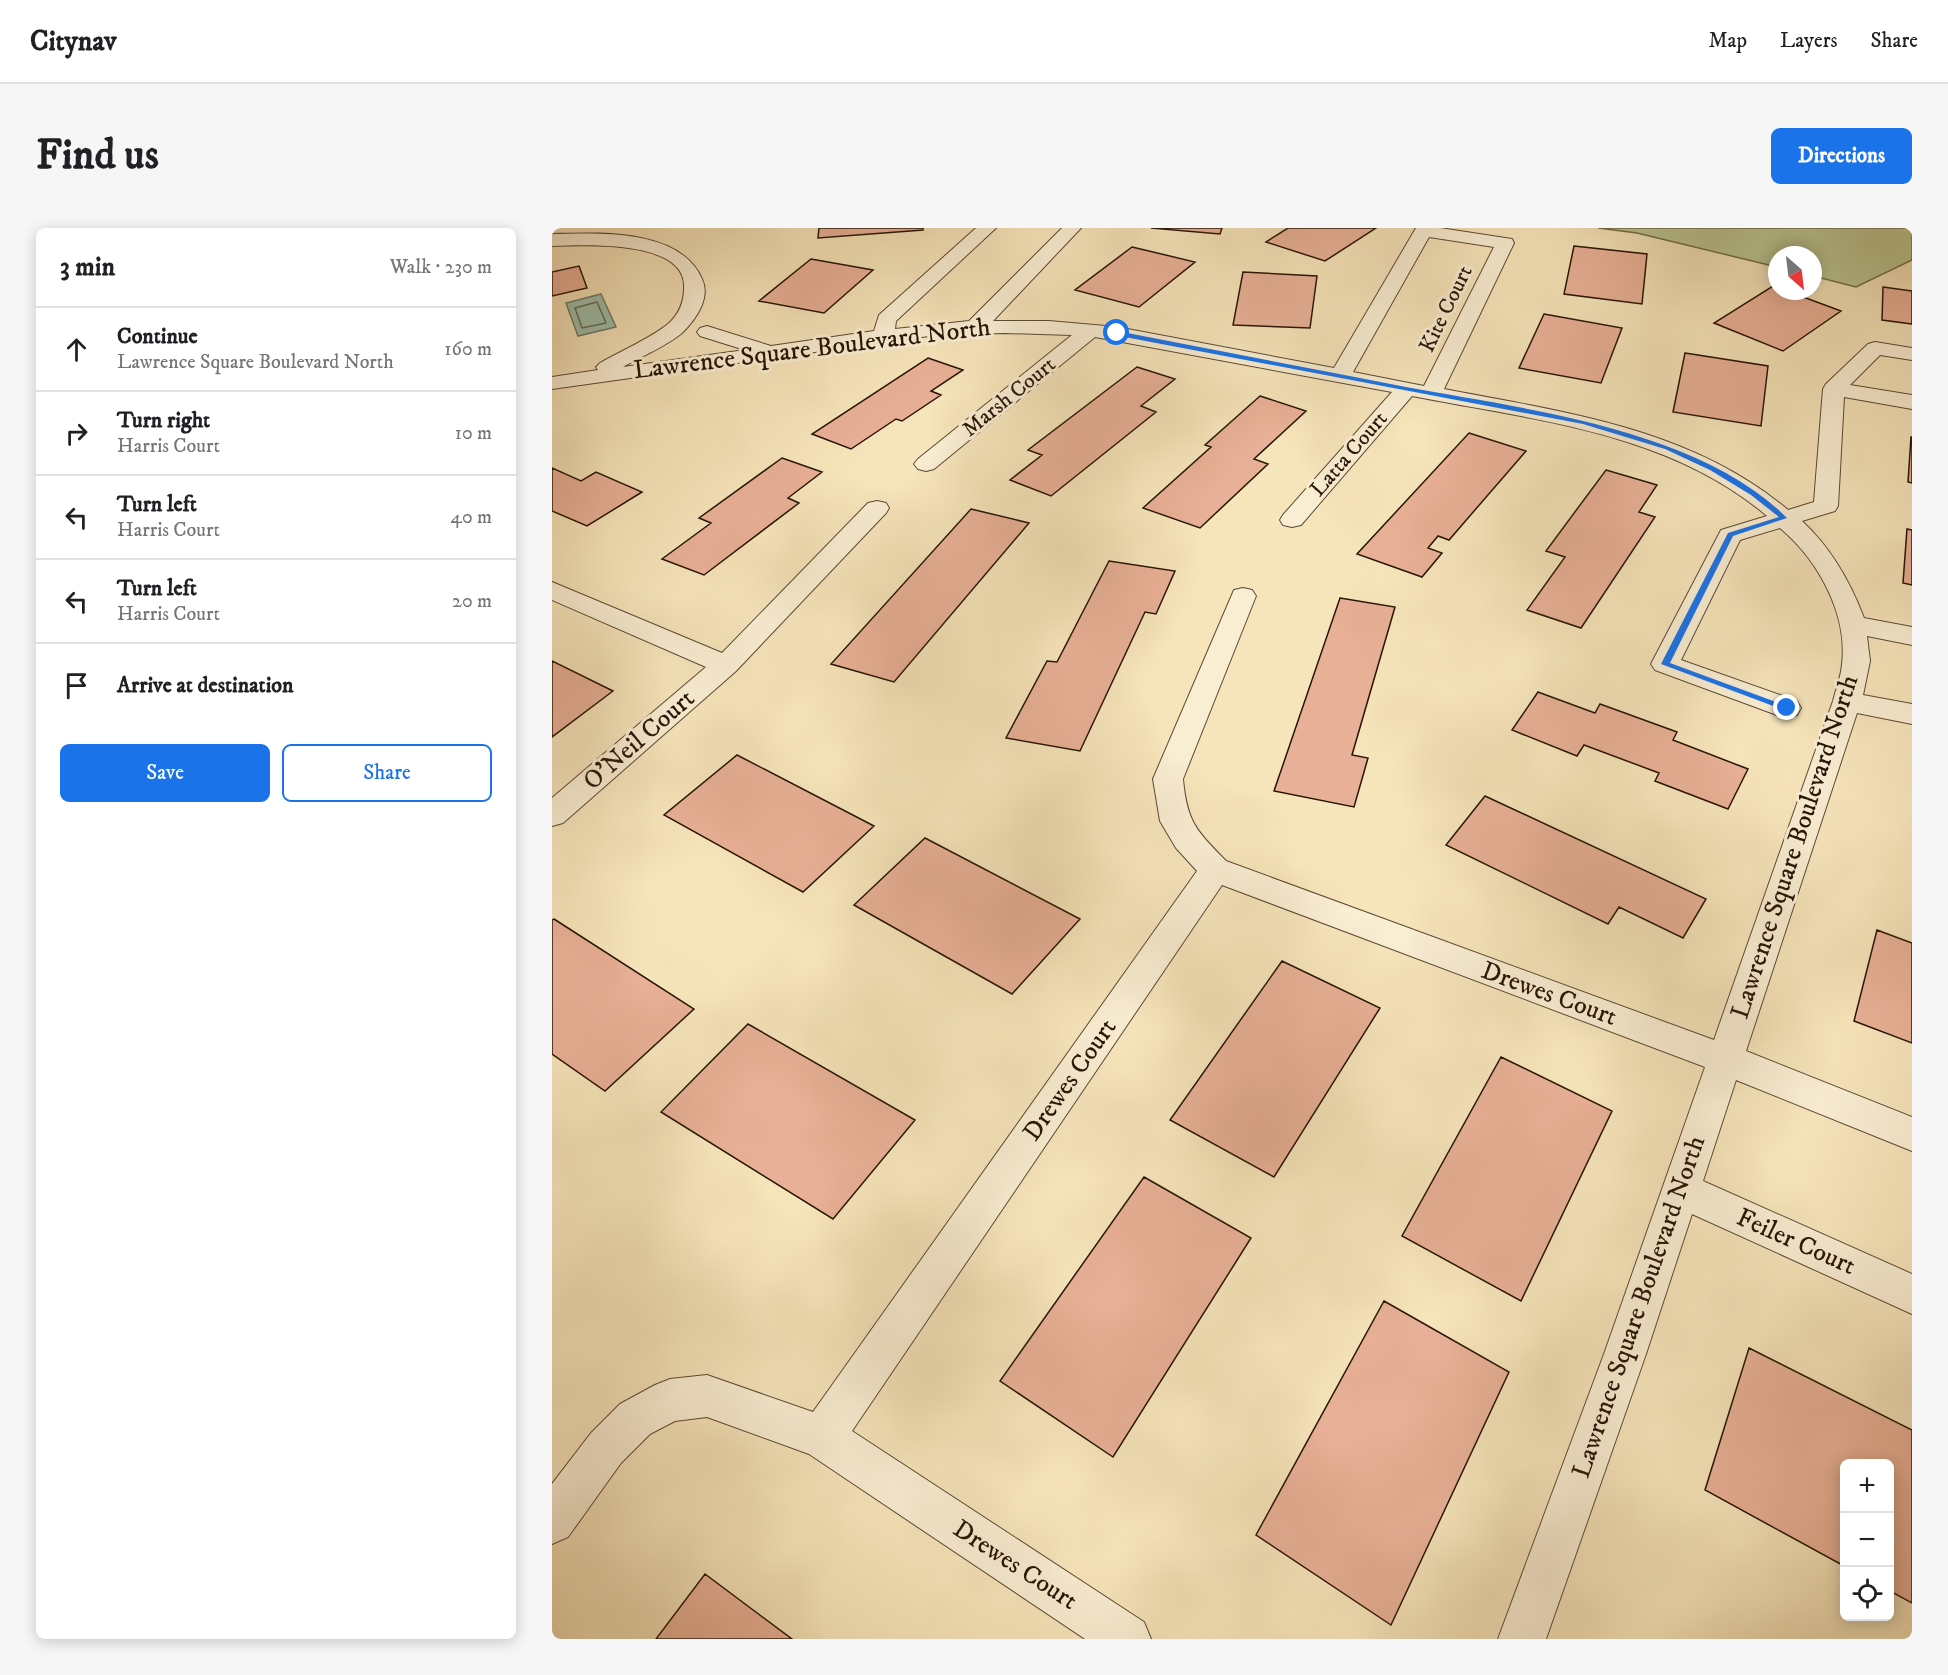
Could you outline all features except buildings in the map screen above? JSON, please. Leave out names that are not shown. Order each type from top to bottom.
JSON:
[{"type":"street","points":[[884,336],[886,319],[987,228]]},
{"type":"street","points":[[976,326],[1072,228]]},
{"type":"street","name":"Kite Court","points":[[1340,376],[1423,231],[1505,243],[1419,391]]},
{"type":"street","points":[[552,240],[584,233],[642,244],[678,259],[689,270],[694,283],[691,310],[674,329],[621,361],[581,379]]},
{"type":"street","points":[[691,310],[707,332],[706,361]]},
{"type":"street","name":"Lawrence Square Boulevard North","points":[[552,383],[884,336],[976,326],[1048,326],[1091,330],[1585,423],[1638,438],[1712,468],[1753,494],[1784,518],[1819,555],[1841,590],[1852,624],[1856,662],[1847,701],[1625,1354],[1522,1639]]},
{"type":"street","points":[[671,366],[674,329]]},
{"type":"street","name":"Marsh Court","points":[[926,464],[1091,330]]},
{"type":"street","points":[[707,332],[775,351]]},
{"type":"street","points":[[1787,708],[1665,664],[1730,535],[1826,506],[1834,389],[1875,348],[1912,354]]},
{"type":"street","points":[[1834,389],[1912,402]]},
{"type":"street","name":"Latta Court","points":[[1292,520],[1419,391]]},
{"type":"street","name":"O'Neil Court","points":[[552,815],[726,665],[877,508]]},
{"type":"street","name":"O'Neil Court","points":[[552,590],[726,665]]},
{"type":"street","points":[[1215,870],[1181,835],[1169,806],[1168,779],[1244,596]]},
{"type":"street","points":[[1852,624],[1912,636]]},
{"type":"street","points":[[1847,701],[1912,714]]},
{"type":"street","name":"Drewes Court","points":[[1127,1639],[822,1437],[1215,870],[1725,1059]]},
{"type":"street","points":[[1725,1059],[1912,1134]]},
{"type":"street","name":"Feiler Court","points":[[1680,1190],[1912,1294]]},
{"type":"street","points":[[552,1521],[606,1448],[635,1419],[670,1400],[708,1396],[822,1437]]},
{"type":"shaded area","points":[[1598,228],[1912,228],[1912,260],[1856,287],[1822,278],[1822,246],[1768,246],[1768,265],[1637,233]]},
{"type":"water","points":[[601,294],[616,327],[578,336],[566,303]]},
{"type":"route","points":[[1117,333],[1585,423],[1629,434],[1712,468],[1753,494],[1784,518],[1730,535],[1665,664],[1787,708]]}]
